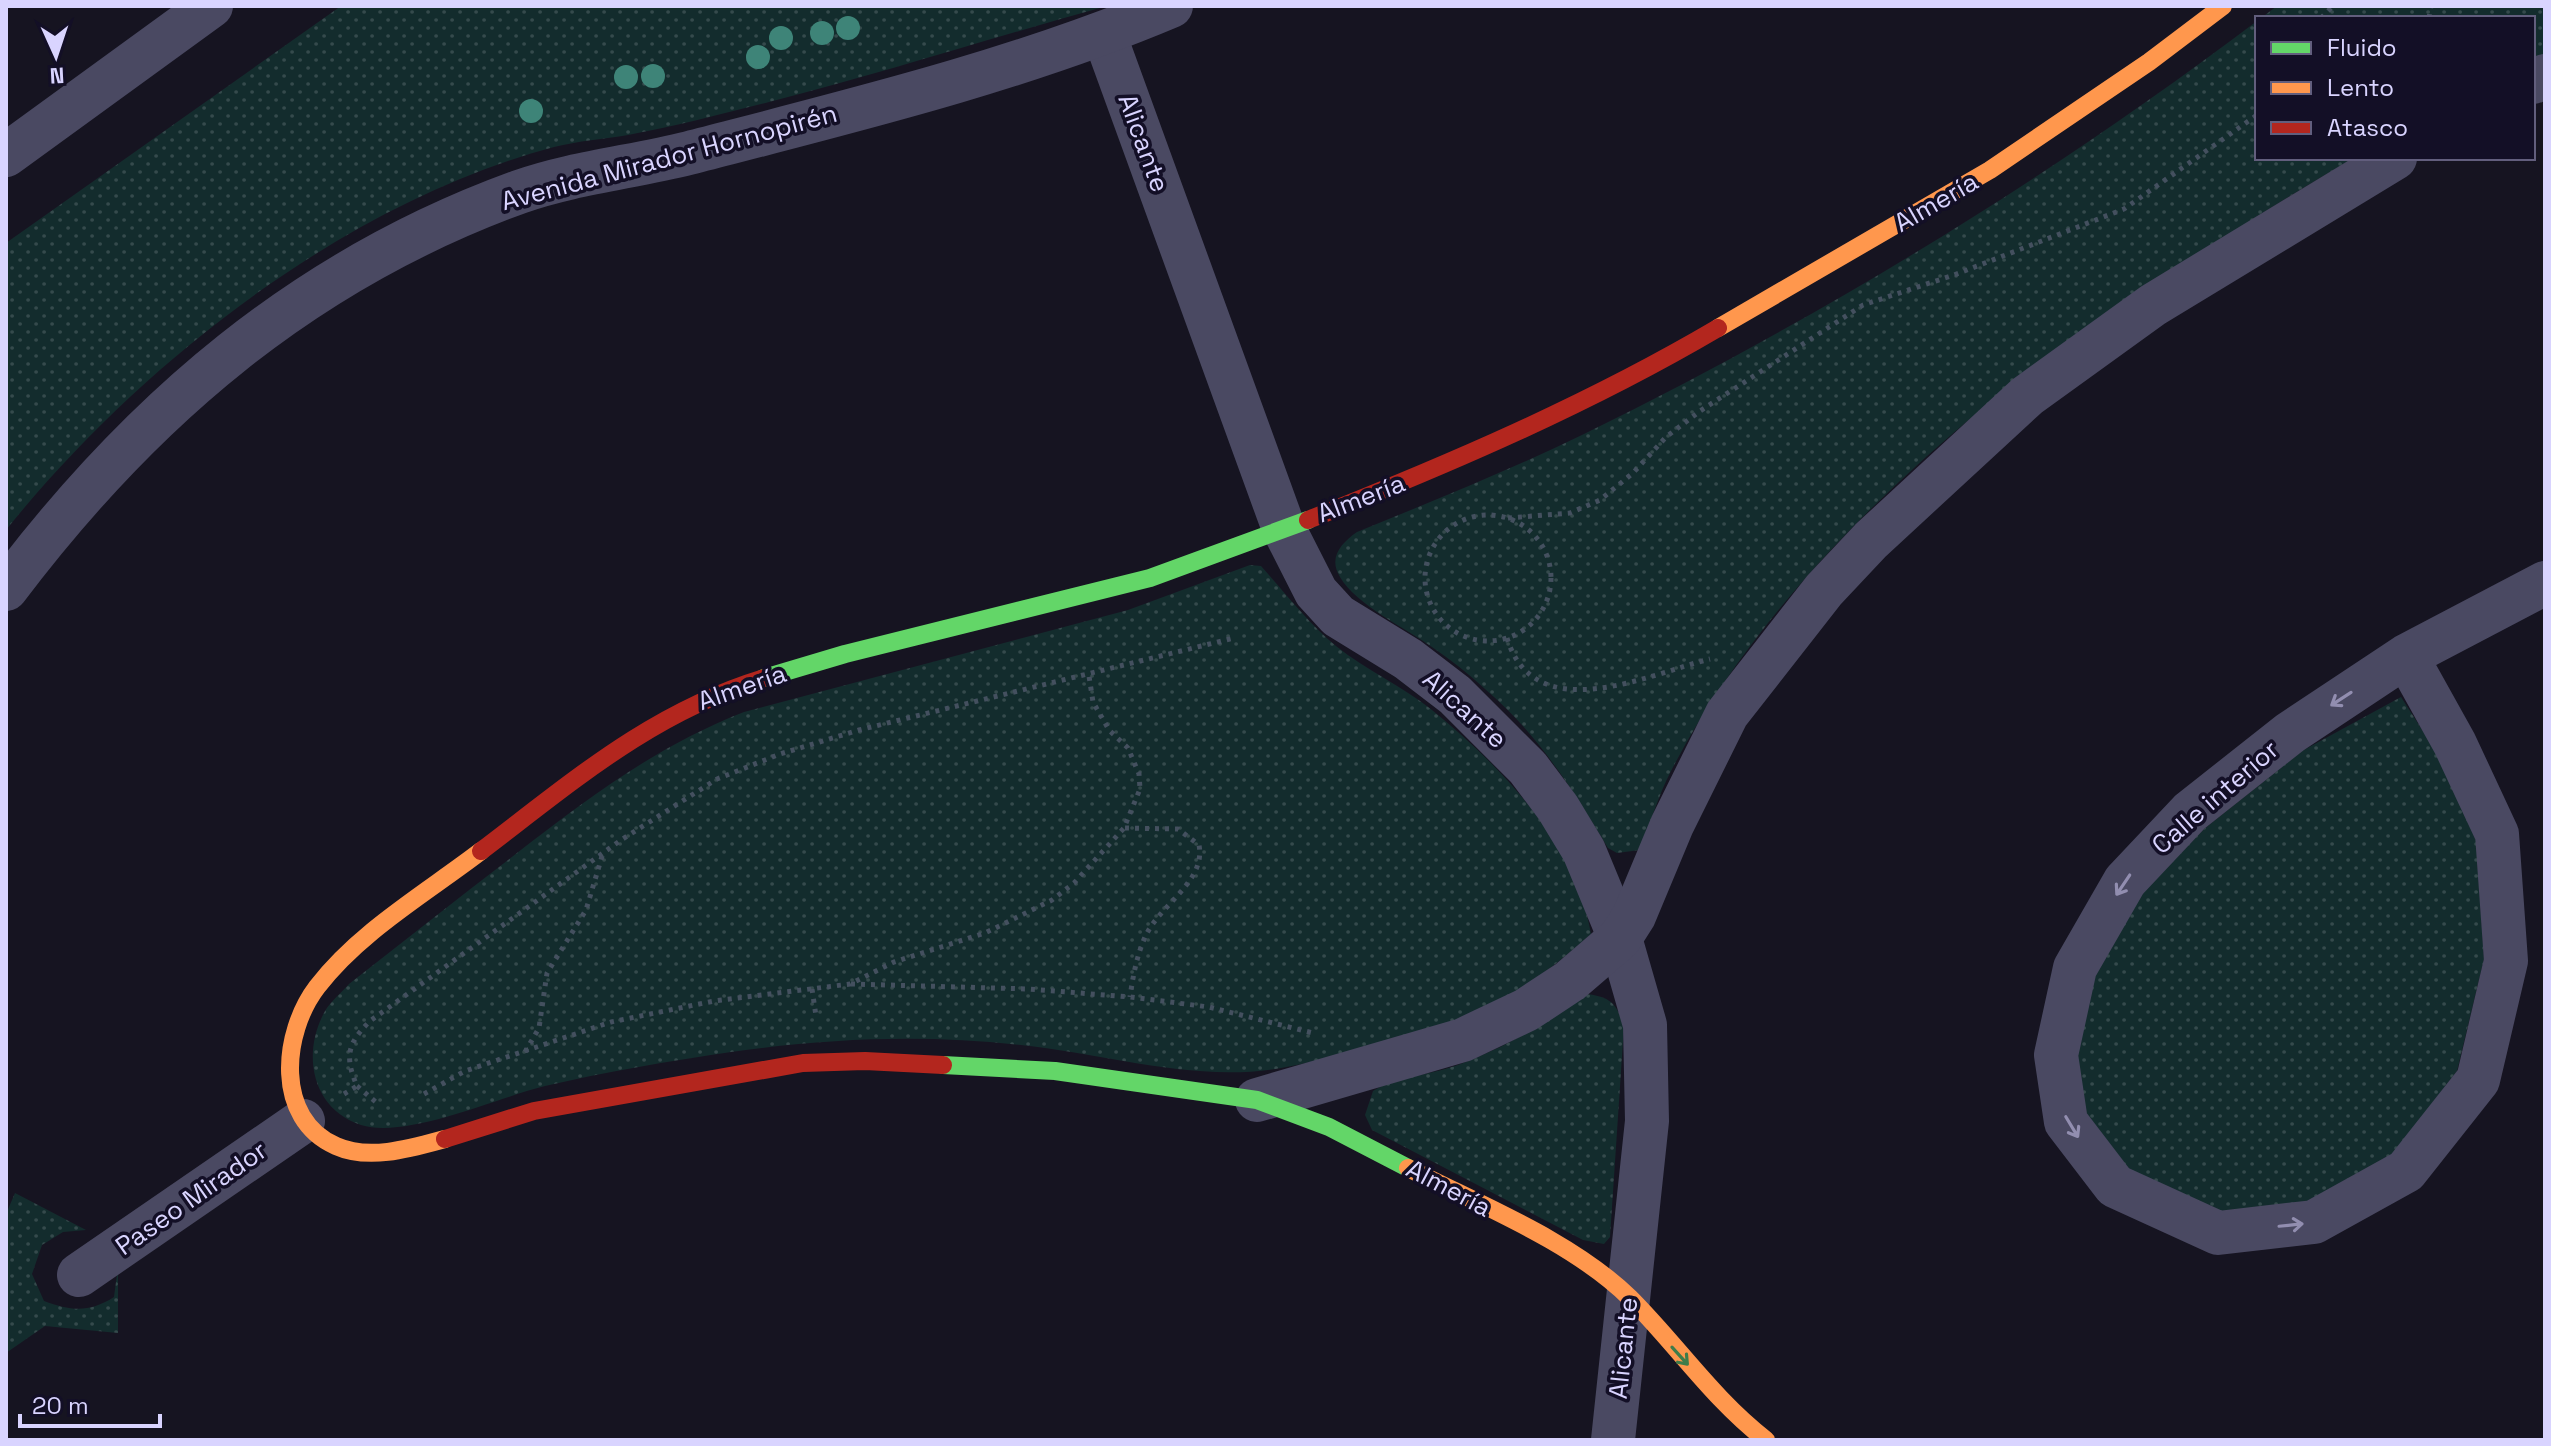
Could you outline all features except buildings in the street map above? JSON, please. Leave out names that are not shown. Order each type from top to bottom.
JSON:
[{"type":"street","points":[[6,155],[211,6]]},
{"type":"street","name":"Avenida Mirador Hornopirén","points":[[6,589],[67,509],[168,404],[292,307],[359,266],[442,223],[522,191],[851,110],[1104,34],[1171,6]]},
{"type":"street","name":"Almería","points":[[1766,1440],[1732,1414],[1629,1297],[1573,1254],[1329,1127],[1257,1100],[1055,1071],[925,1062],[823,1062],[534,1111],[404,1149],[359,1152],[341,1148],[303,1121],[294,1104],[289,1078],[299,1017],[320,981],[352,949],[638,733],[731,688],[845,654],[1150,578],[1434,470],[1638,375],[1990,170],[2149,62],[2223,6]]},
{"type":"street","name":"Alicante","points":[[1104,34],[1284,529],[1316,592],[1338,616],[1408,659],[1455,695],[1528,768],[1558,808],[1584,851],[1620,938],[1639,997],[1648,1055],[1647,1121],[1613,1440]]},
{"type":"street","name":"Almería","points":[[1257,1100],[1426,1053],[1495,1026],[1570,981],[1620,938],[1634,916],[1666,839],[1727,714],[1772,655],[1871,540],[2027,396],[2153,305],[2392,160]]},
{"type":"street","name":"Calle interior","points":[[2406,656],[2455,744],[2497,834],[2506,961],[2478,1080],[2406,1171],[2314,1222],[2218,1233],[2115,1186],[2066,1122],[2056,1055],[2075,968],[2125,881],[2190,812],[2290,733],[2406,656],[2545,583]]},
{"type":"street","name":"Paseo Mirador","points":[[79,1275],[303,1121]]},
{"type":"path","points":[[1508,518],[1535,536],[1549,563],[1549,594],[1534,622],[1507,638],[1476,640],[1448,626],[1429,601],[1425,585],[1430,554],[1448,529],[1477,516],[1508,518],[1570,513],[1600,500],[1633,473],[1666,437],[1700,411],[1863,305],[1954,275],[2124,209],[2255,116]]},
{"type":"path","points":[[382,1106],[357,1086],[349,1068],[352,1039],[370,1021],[603,852],[717,779],[780,754],[859,730],[1234,638]]},
{"type":"path","points":[[1507,638],[1524,668],[1545,683],[1582,691],[1614,688],[1720,656],[1772,655]]},
{"type":"path","points":[[850,984],[894,962],[985,933],[1052,900],[1074,883],[1124,828],[1140,789],[1139,774],[1128,748],[1109,730],[1093,702],[1089,676]]},
{"type":"path","points":[[1124,828],[1178,829],[1199,845],[1202,860],[1196,872],[1147,933],[1130,997]]},
{"type":"path","points":[[523,1054],[539,1028],[547,973],[586,910],[603,852]]},
{"type":"path","points":[[414,1100],[465,1071],[611,1022],[714,1001],[850,984],[1029,989],[1130,997],[1209,1007],[1315,1034]]},
{"type":"path","points":[[303,1121],[357,1086]]},
{"type":"green space","points":[[341,6],[1107,6],[699,120],[554,147],[476,173],[399,207],[324,249],[252,297],[183,350],[59,468],[6,530],[6,243]]},
{"type":"green space","points":[[2277,6],[2545,6],[2545,55],[2535,60],[2535,16],[2264,16]]},
{"type":"green space","points":[[2255,22],[2255,160],[2351,160],[2221,240],[2024,377],[1984,407],[1894,487],[1809,574],[1734,669],[1671,771],[1640,850],[1617,853],[1608,848],[1553,764],[1504,706],[1446,657],[1357,597],[1340,577],[1336,557],[1346,541],[1357,532],[1500,473],[1584,434],[1759,343],[1930,244],[2097,136]]},
{"type":"green space","points":[[1250,565],[1261,566],[1306,618],[1336,646],[1420,701],[1484,756],[1532,809],[1570,869],[1583,901],[1591,934],[1537,978],[1493,1006],[1465,1020],[1370,1047],[1281,1068],[1249,1072],[1184,1070],[1021,1045],[948,1039],[876,1039],[768,1047],[637,1067],[545,1086],[427,1122],[402,1126],[380,1128],[361,1125],[344,1117],[322,1093],[313,1062],[318,1028],[327,1007],[349,984],[571,812],[682,740],[744,712],[1128,610]]},
{"type":"green space","points":[[2401,697],[2437,753],[2476,840],[2484,959],[2457,1071],[2392,1155],[2307,1202],[2221,1211],[2129,1169],[2086,1113],[2077,1055],[2095,976],[2142,894],[2204,829],[2302,751]]},
{"type":"green space","points":[[1585,994],[1611,1002],[1624,1026],[1610,1237],[1604,1244],[1583,1240],[1372,1130],[1365,1115],[1373,1091],[1391,1082],[1455,1066],[1490,1052],[1539,1026]]},
{"type":"green space","points":[[15,1193],[86,1230],[63,1232],[42,1245],[32,1274],[44,1301],[80,1309],[105,1302],[114,1297],[118,1267],[118,1333],[45,1326],[6,1353],[6,1214]]},
{"type":"traffic: fast","points":[[764,678],[845,654],[1150,578],[1308,520]]},
{"type":"traffic: fast","points":[[943,1065],[1055,1071],[1257,1100],[1329,1127],[1408,1168]]},
{"type":"traffic: slow","points":[[1718,328],[1990,170],[2149,62],[2223,6]]},
{"type":"traffic: slow","points":[[445,1139],[376,1153],[336,1146],[316,1133],[302,1116],[290,1074],[291,1050],[305,1006],[334,967],[394,914],[481,851]]},
{"type":"traffic: slow","points":[[1408,1168],[1553,1242],[1607,1278],[1630,1298],[1729,1407],[1766,1440]]},
{"type":"traffic: jam","points":[[1308,520],[1517,432],[1618,383],[1718,328]]},
{"type":"traffic: jam","points":[[481,851],[581,775],[649,729],[723,692],[764,678]]},
{"type":"traffic: jam","points":[[445,1139],[534,1111],[803,1063],[865,1061],[943,1065]]}]
